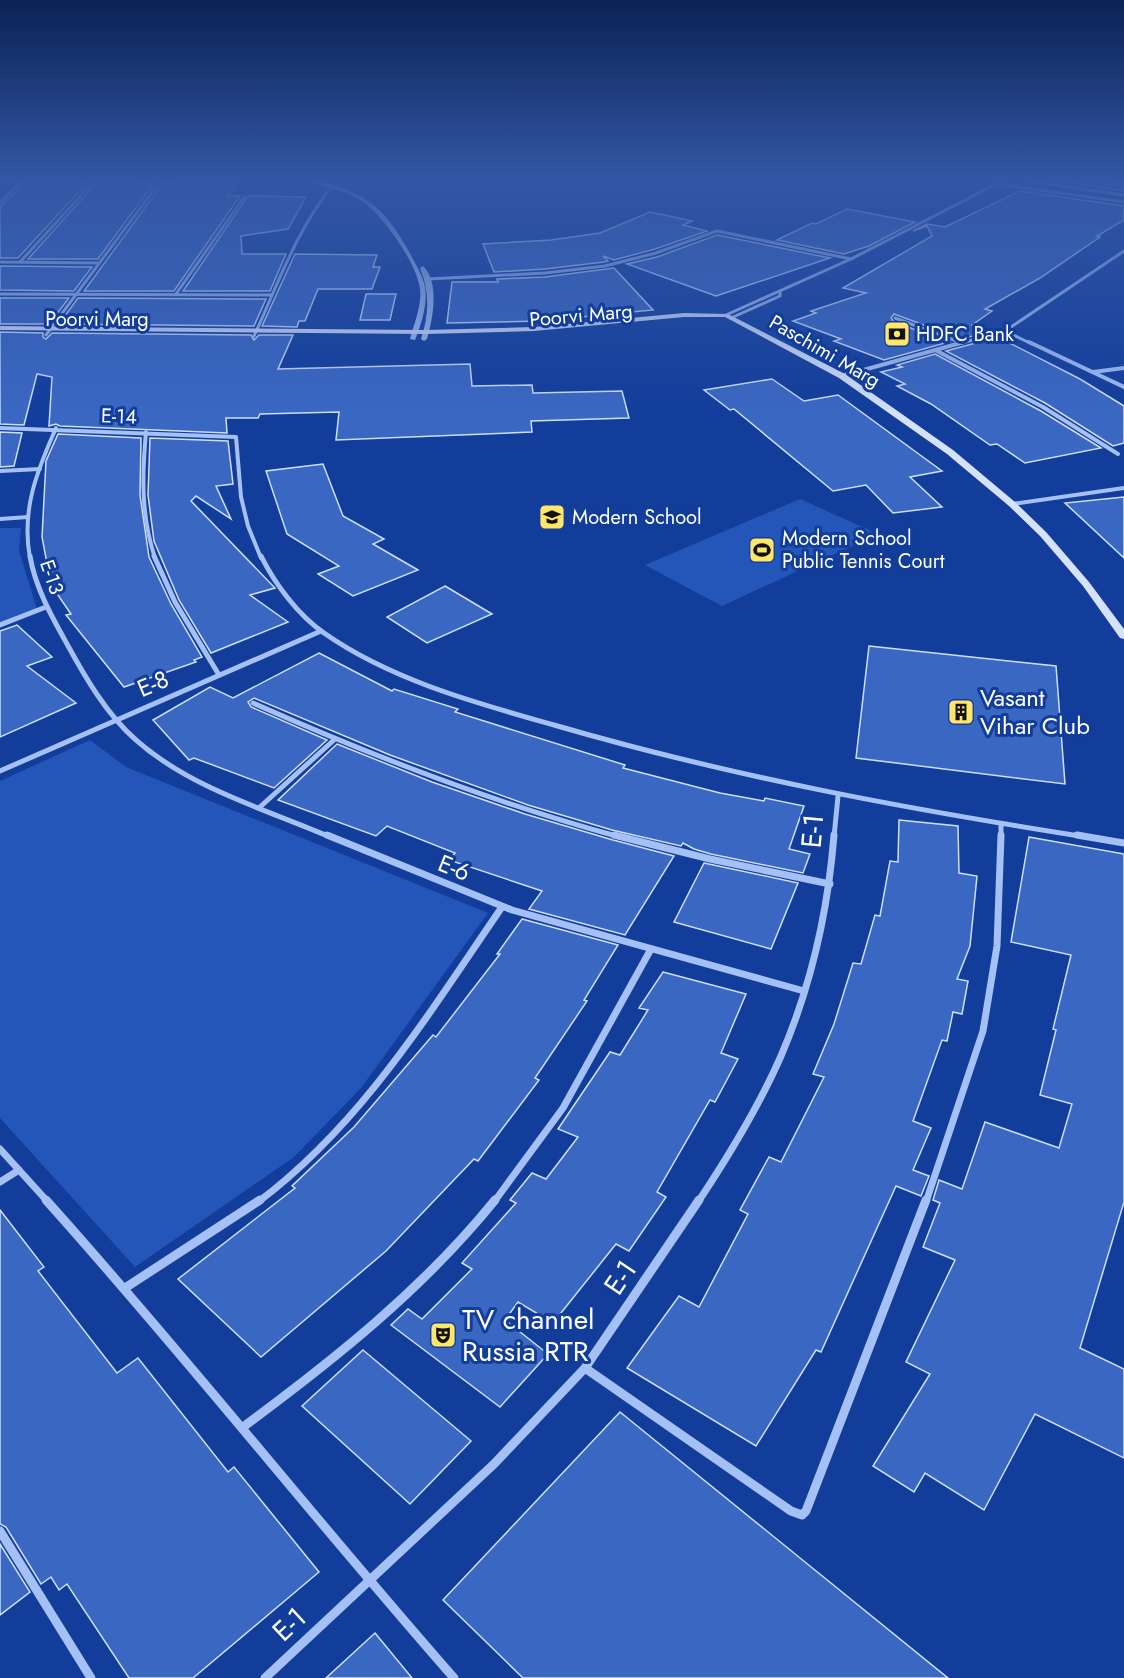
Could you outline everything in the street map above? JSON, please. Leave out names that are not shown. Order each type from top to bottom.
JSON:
[{"type":"main road","name":"Poorvi Marg","points":[[0,328],[53,327],[425,336],[584,333],[728,316]]},
{"type":"main road","name":"Paschimi Marg","points":[[728,316],[842,376],[950,452],[1012,504],[1042,534],[1086,584],[1124,636]]},
{"type":"main road","name":"Poorvi Marg","points":[[0,335],[256,332]]},
{"type":"street","points":[[20,262],[23,258]]},
{"type":"street","points":[[46,335],[102,258]]},
{"type":"street","points":[[176,294],[201,258]]},
{"type":"street","points":[[256,332],[286,258]]},
{"type":"street","points":[[410,258],[419,274],[423,292],[414,335]]},
{"type":"street","points":[[417,258],[428,279],[431,302],[425,336]]},
{"type":"street","points":[[428,279],[545,273],[605,266],[635,258]]},
{"type":"street","points":[[842,376],[1005,331],[1113,258]]},
{"type":"street","name":"Paschimi Marg","points":[[728,316],[780,296],[780,292],[851,259]]},
{"type":"street","points":[[0,262],[98,263]]},
{"type":"street","points":[[0,294],[272,295]]},
{"type":"street","points":[[895,318],[963,343]]},
{"type":"street","points":[[1005,331],[1124,387]]},
{"type":"street","points":[[936,350],[1043,407],[1118,454]]},
{"type":"street","points":[[1092,372],[1124,368]]},
{"type":"street","name":"E-14","points":[[0,428],[56,428],[236,437],[237,467],[243,504],[258,548],[272,575],[321,631]]},
{"type":"street","name":"E-13","points":[[56,428],[40,469],[28,517],[26,534],[28,550],[46,607],[76,660],[117,720]]},
{"type":"street","points":[[146,432],[145,523],[152,548],[195,639],[219,675]]},
{"type":"street","points":[[0,471],[40,469]]},
{"type":"street","points":[[1012,504],[1124,488]]},
{"type":"street","points":[[0,519],[28,517]]},
{"type":"street","points":[[0,625],[46,607]]},
{"type":"street","points":[[321,631],[390,670],[464,698],[634,749],[838,796],[1124,843]]},
{"type":"street","name":"E-8","points":[[0,771],[321,631]]},
{"type":"street","points":[[253,703],[335,739],[479,793],[546,815],[670,850],[830,884]]},
{"type":"street","name":"E-6","points":[[117,720],[130,737],[151,754],[204,783],[502,907],[804,991]]},
{"type":"street","points":[[260,807],[335,739]]},
{"type":"street","name":"E-1","points":[[265,1678],[494,1464],[585,1368],[703,1194],[749,1117],[781,1056],[804,991],[814,960],[830,884],[838,796]]},
{"type":"street","points":[[585,1368],[791,1511],[802,1515],[806,1511],[936,1175],[982,1031],[995,968],[1001,824]]},
{"type":"street","points":[[125,1288],[220,1228],[294,1173],[339,1130],[374,1091],[502,907]]},
{"type":"street","points":[[243,1427],[339,1355],[436,1265],[491,1204],[562,1109],[651,949]]},
{"type":"street","points":[[0,1149],[125,1288],[368,1580],[454,1678]]},
{"type":"street","points":[[0,1182],[19,1170]]},
{"type":"street","points":[[0,1532],[91,1678]]},
{"type":"shaded area","name":"Modern School Public Tennis Court","points":[[800,499],[878,534],[722,606],[645,565]]},
{"type":"shaded area","points":[[0,528],[21,528],[19,551],[37,609],[0,623]]},
{"type":"shaded area","points":[[90,740],[126,767],[488,913],[361,1088],[294,1157],[135,1267],[0,1118],[0,781]]},
{"type":"building","points":[[29,258],[99,258],[98,259]]},
{"type":"building","points":[[108,258],[197,258],[174,291],[84,291]]},
{"type":"building","points":[[205,258],[284,258],[270,291],[183,291]]},
{"type":"building","points":[[293,258],[376,258],[373,267],[380,267],[372,289],[318,289],[305,321],[299,321],[297,327],[262,326]]},
{"type":"building","points":[[489,258],[605,258],[608,261],[545,269],[494,272]]},
{"type":"building","points":[[651,258],[829,258],[716,296],[627,264]]},
{"type":"building","points":[[894,258],[1069,258],[1040,278],[985,309],[992,311],[972,325],[988,332],[961,339],[894,314],[891,318],[894,322],[949,342],[884,360],[834,341],[841,339],[793,321],[816,313],[811,311],[866,293],[843,288]]},
{"type":"building","points":[[0,266],[92,267],[74,291],[0,290]]},
{"type":"building","points":[[614,268],[653,310],[540,321],[447,323],[452,282],[498,282],[497,279],[545,277]]},
{"type":"building","points":[[366,294],[396,294],[390,320],[360,320]]},
{"type":"building","points":[[0,298],[69,298],[49,324],[0,324]]},
{"type":"building","points":[[78,298],[266,299],[254,326],[59,324]]},
{"type":"building","points":[[0,332],[43,333],[46,339],[52,333],[251,335],[254,340],[259,335],[293,335],[278,369],[470,364],[472,386],[532,385],[533,393],[622,391],[629,418],[531,421],[532,432],[336,440],[339,412],[260,414],[258,418],[226,418],[227,433],[56,424],[49,426],[52,377],[37,374],[24,425],[0,424]]},
{"type":"building","points":[[998,337],[1080,379],[1124,406],[1124,443],[1113,446],[1045,403],[946,351]]},
{"type":"building","points":[[935,354],[1041,411],[1101,448],[1025,463],[997,444],[990,445],[931,404],[897,386],[905,384],[881,372],[902,367],[897,365]]},
{"type":"building","points":[[772,379],[804,401],[838,395],[942,471],[910,477],[942,507],[893,513],[866,485],[833,491],[734,409],[730,410],[704,390]]},
{"type":"building","points":[[0,432],[22,433],[14,466],[0,467]]},
{"type":"building","points":[[58,434],[141,438],[140,495],[149,557],[171,604],[202,657],[194,660],[196,662],[124,687],[66,615],[71,614],[51,585],[42,537],[46,461]]},
{"type":"building","points":[[150,438],[228,441],[233,484],[216,486],[231,519],[196,496],[191,501],[275,588],[250,595],[288,622],[211,653],[179,600],[154,541],[148,495]]},
{"type":"building","points":[[323,464],[343,516],[384,539],[373,544],[418,570],[353,596],[318,574],[339,566],[287,534],[266,471]]},
{"type":"building","points":[[1124,497],[1124,558],[1065,503]]},
{"type":"building","points":[[445,586],[492,614],[427,643],[387,617]]},
{"type":"building","points":[[17,625],[52,657],[27,666],[76,703],[0,737],[0,631]]},
{"type":"building","name":"Vasant Vihar Club","points":[[869,646],[1056,666],[1065,784],[856,758]]},
{"type":"building","points":[[319,653],[392,691],[394,689],[458,709],[455,712],[625,765],[623,768],[720,793],[764,801],[765,798],[804,806],[789,849],[810,854],[803,873],[711,854],[683,843],[681,846],[612,830],[528,805],[390,755],[254,698],[248,702],[251,707],[327,740],[274,788],[194,758],[189,760],[153,720],[210,687],[233,698]]},
{"type":"building","points":[[337,744],[432,782],[525,814],[674,856],[625,935],[529,909],[542,891],[449,860],[455,853],[387,826],[376,836],[278,800]]},
{"type":"building","points":[[899,820],[958,826],[959,873],[977,876],[970,946],[957,979],[968,981],[962,1014],[953,1012],[947,1041],[942,1040],[913,1121],[931,1128],[913,1170],[929,1176],[921,1196],[896,1186],[821,1352],[816,1350],[756,1446],[627,1368],[679,1296],[699,1307],[748,1214],[740,1210],[769,1157],[781,1162],[824,1077],[813,1074],[834,1024],[853,963],[861,964],[875,915],[880,916],[890,861],[898,862]]},
{"type":"building","points":[[1029,837],[1124,854],[1124,1202],[1080,1348],[1124,1369],[1124,1458],[1035,1414],[984,1510],[925,1473],[914,1492],[873,1466],[930,1374],[906,1362],[955,1260],[923,1247],[940,1203],[933,1200],[939,1180],[962,1189],[985,1122],[1059,1148],[1072,1104],[1040,1095],[1071,955],[1011,942]]},
{"type":"building","points":[[704,863],[798,883],[771,949],[674,922]]},
{"type":"building","points":[[522,919],[618,945],[584,1000],[587,1001],[535,1078],[539,1080],[478,1161],[474,1159],[386,1251],[261,1357],[178,1279],[295,1188],[292,1186],[354,1127],[433,1035],[436,1037],[500,954],[497,954]]},
{"type":"building","points":[[663,972],[746,994],[721,1053],[738,1059],[715,1102],[710,1100],[657,1192],[666,1197],[629,1251],[616,1244],[553,1323],[518,1302],[505,1320],[548,1354],[500,1407],[391,1325],[408,1309],[422,1319],[472,1269],[462,1263],[516,1203],[510,1200],[532,1173],[546,1179],[578,1137],[558,1129],[610,1052],[620,1055],[648,1010],[639,1008]]},
{"type":"building","points":[[0,1210],[44,1267],[38,1271],[117,1373],[138,1358],[228,1472],[234,1467],[319,1572],[193,1678],[129,1678],[67,1584],[59,1590],[51,1577],[41,1584],[6,1527],[0,1524]]},
{"type":"building","points":[[363,1350],[471,1441],[410,1504],[302,1406]]},
{"type":"building","points":[[620,1412],[948,1678],[523,1678],[443,1600]]},
{"type":"building","points":[[0,1544],[30,1592],[0,1615]]},
{"type":"building","points":[[375,1633],[412,1678],[326,1678]]},
{"type":"place","name":"HDFC Bank","points":[[897,334]]},
{"type":"place","name":"Modern School","points":[[552,517]]},
{"type":"place","name":"Modern School Public Tennis Court","points":[[762,550]]},
{"type":"place","name":"Vasant Vihar Club","points":[[961,712]]},
{"type":"place","name":"TV channel Russia RTR","points":[[443,1335]]}]
